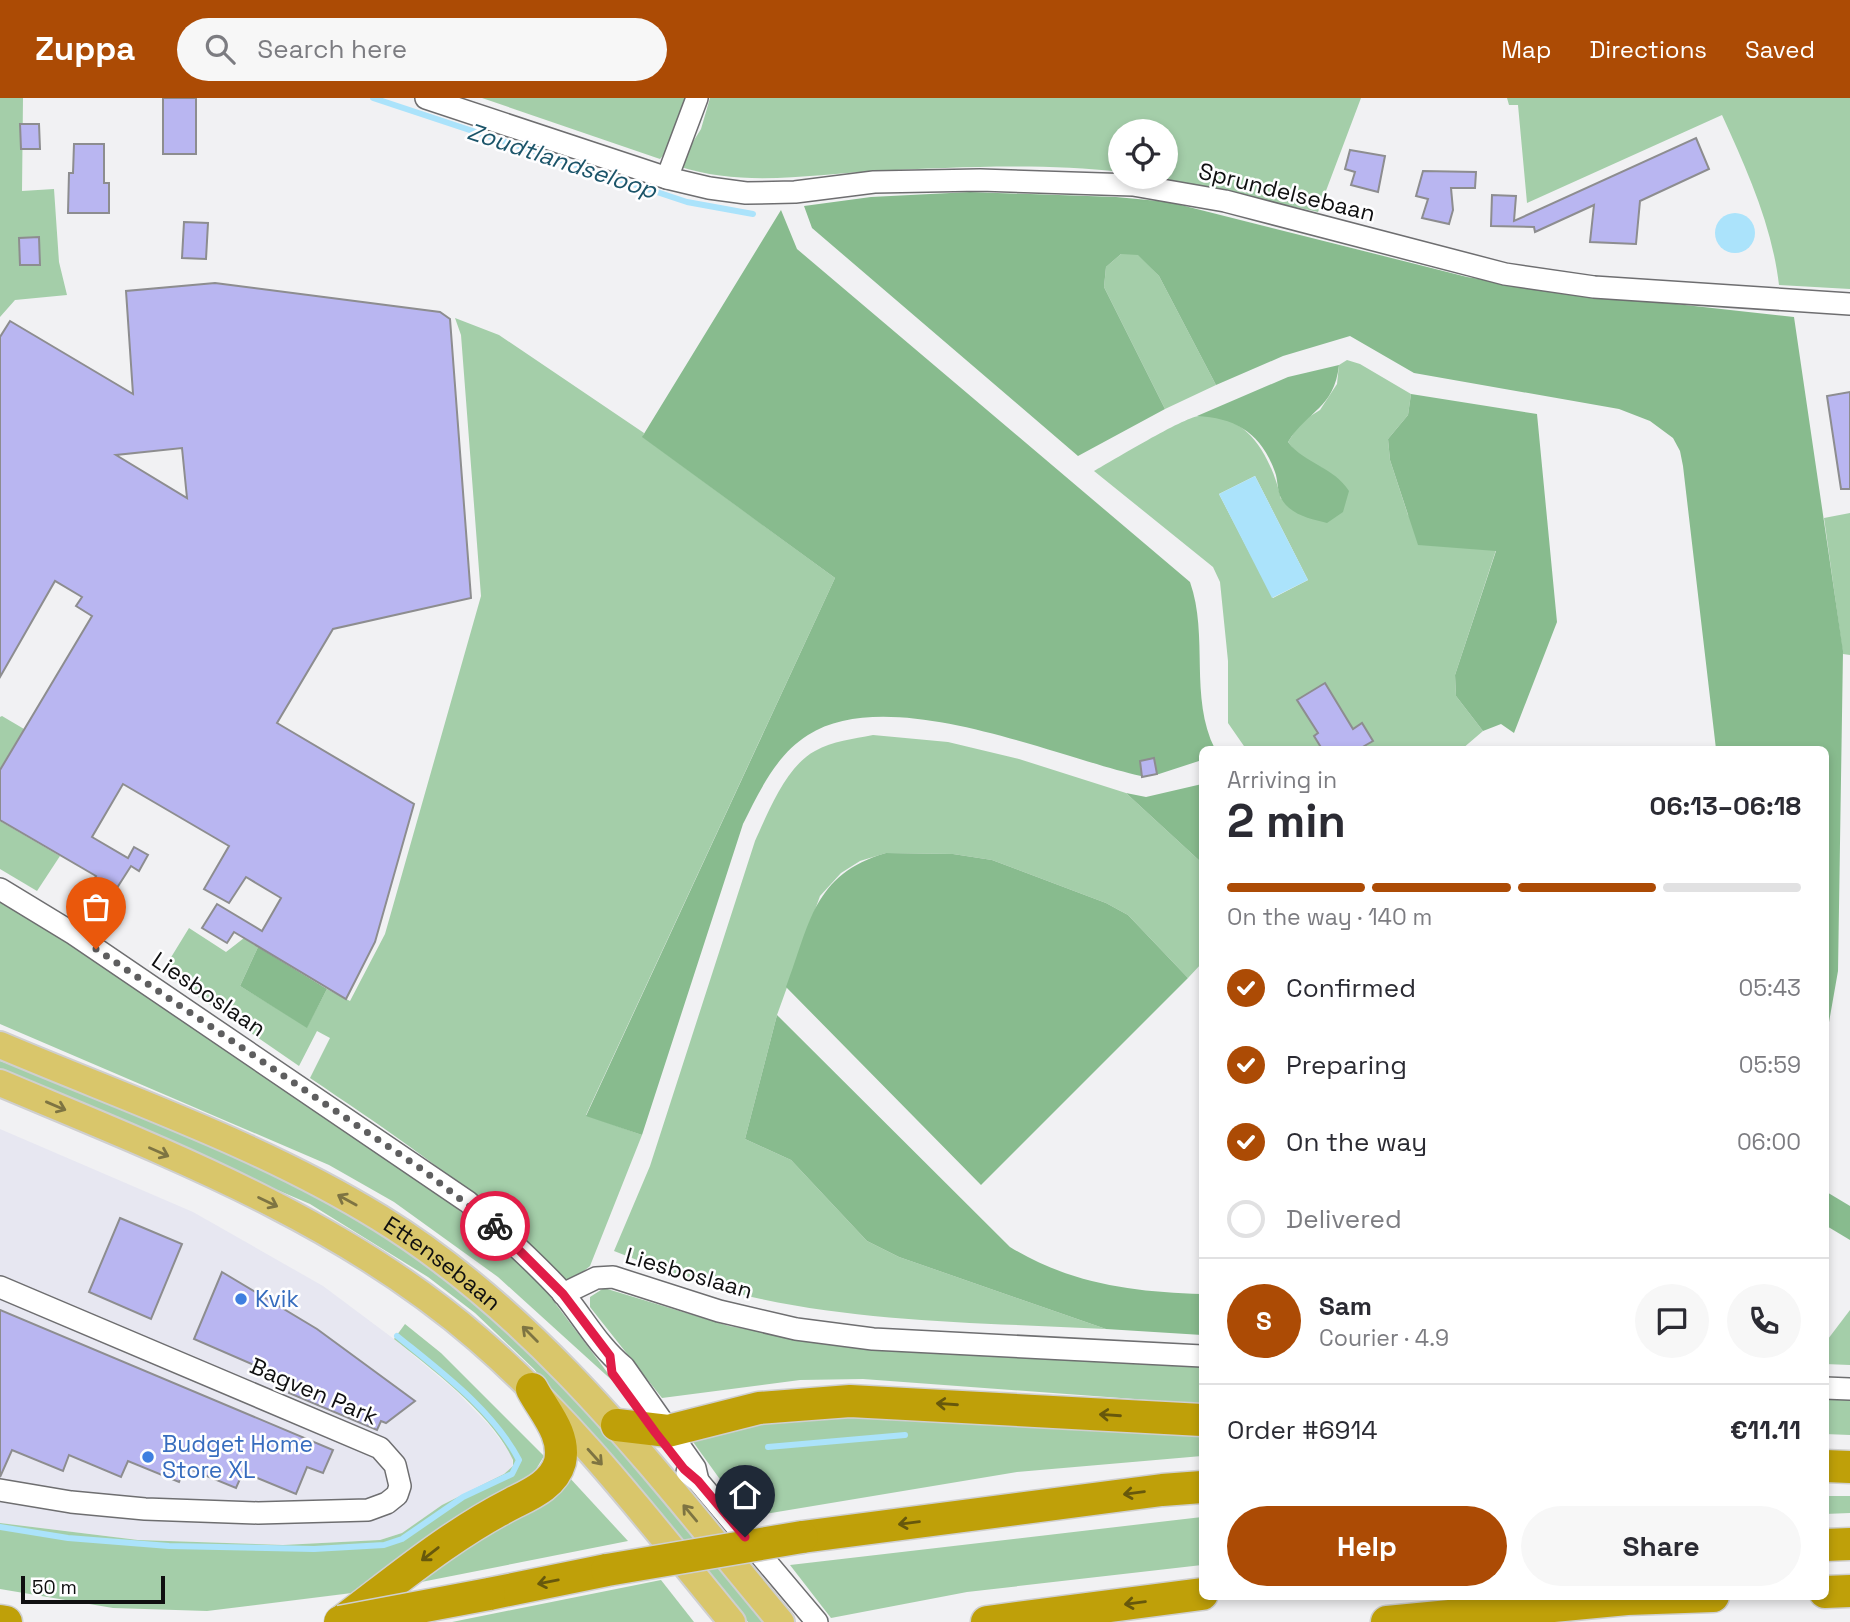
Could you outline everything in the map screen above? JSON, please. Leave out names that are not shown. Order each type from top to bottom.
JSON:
[{"type":"highway","points":[[341,1622],[453,1537],[531,1493],[552,1478],[560,1461],[560,1443],[556,1429],[532,1389]]},
{"type":"highway","points":[[617,1425],[661,1432],[759,1408],[840,1401],[922,1402],[1199,1420]]},
{"type":"highway","points":[[1829,1466],[1850,1467]]},
{"type":"highway","points":[[341,1622],[607,1570],[802,1537],[1199,1487]]},
{"type":"highway","points":[[1829,1545],[1850,1544]]},
{"type":"highway","points":[[1829,1592],[1850,1591]]},
{"type":"highway","points":[[987,1622],[1199,1594]]},
{"type":"highway","points":[[1387,1622],[1617,1600]]},
{"type":"highway","points":[[1434,1622],[1491,1613]]},
{"type":"highway","points":[[0,1621],[6,1622]]},
{"type":"main road","name":"Ettensebaan","points":[[0,1045],[270,1160],[380,1218],[497,1304],[578,1382],[617,1425],[781,1622]]},
{"type":"main road","name":"Ettensebaan","points":[[0,1083],[239,1188],[327,1232],[431,1301],[477,1337],[532,1389],[608,1471],[732,1622]]},
{"type":"street","name":"Sprundelsebaan","points":[[426,98],[667,178],[746,193],[795,192],[873,182],[1045,181],[1133,185],[1225,201],[1505,274],[1594,287],[1850,304]]},
{"type":"street","points":[[667,178],[697,98]]},
{"type":"street","name":"Liesboslaan","points":[[0,889],[74,934],[423,1170],[516,1245],[563,1294],[596,1278],[613,1277],[719,1311],[796,1329],[873,1339],[1199,1356]]},
{"type":"street","name":"Bagven Park","points":[[0,1287],[380,1448],[393,1461],[401,1480],[397,1495],[375,1508],[314,1512],[118,1507],[0,1490]]},
{"type":"street","points":[[563,1294],[610,1356],[612,1373],[661,1432],[684,1469],[698,1481],[817,1622]]},
{"type":"street","points":[[1829,1388],[1850,1389]]},
{"type":"shaded area","points":[[0,1129],[193,1212],[323,1286],[394,1339],[456,1391],[489,1425],[512,1455],[513,1466],[504,1474],[442,1505],[402,1533],[380,1540],[283,1545],[138,1540],[0,1523]]},
{"type":"green space","points":[[0,98],[23,98],[22,191],[54,189],[59,262],[67,295],[15,300],[0,317]]},
{"type":"green space","points":[[482,98],[694,98],[674,143],[660,159]]},
{"type":"green space","points":[[710,98],[1361,98],[1318,212],[1178,182],[1178,119],[1108,119],[1108,171],[1062,167],[1000,167],[778,178],[703,173],[678,166],[701,129]]},
{"type":"green space","points":[[1507,98],[1850,98],[1850,289],[1779,285],[1764,219],[1722,115],[1527,203],[1518,105],[1509,105]]},
{"type":"green space","points":[[970,192],[1116,197],[1169,202],[1467,277],[1540,289],[1794,317],[1843,651],[1838,971],[1829,1022],[1829,746],[1716,746],[1683,466],[1680,451],[1673,438],[1650,421],[1619,409],[1414,373],[1350,336],[1283,356],[1216,385],[1159,276],[1138,255],[1121,254],[1106,267],[1104,287],[1165,409],[1078,456],[812,228],[804,206],[871,197]]},
{"type":"green space","points":[[781,210],[797,249],[1190,582],[1198,624],[1203,709],[1214,746],[1199,746],[1199,761],[1159,774],[1141,776],[1019,741],[927,720],[883,717],[842,721],[808,735],[778,764],[762,787],[743,824],[642,1135],[586,1116],[835,578],[642,437]]},
{"type":"green space","points":[[1121,254],[1138,254],[1159,276],[1216,385],[1165,409],[1104,287],[1106,267]]},
{"type":"green space","points":[[455,318],[499,335],[644,433],[643,437],[835,578],[586,1115],[642,1135],[590,1266],[573,1280],[562,1280],[504,1221],[473,1195],[378,1124],[310,1078],[330,1038],[317,1031],[299,1066],[162,972],[189,928],[226,952],[244,938],[258,947],[240,986],[307,1027],[327,989],[350,1001],[385,934],[481,596],[461,335]]},
{"type":"green space","points":[[1347,360],[1360,364],[1411,394],[1408,415],[1388,439],[1390,460],[1408,515],[1462,547],[1496,550],[1455,675],[1456,696],[1483,731],[1466,746],[1244,746],[1228,723],[1228,661],[1220,582],[1213,567],[1094,471],[1190,418],[1216,416],[1231,421],[1255,441],[1271,468],[1281,499],[1322,468],[1300,457],[1288,442],[1301,422],[1320,410],[1337,384],[1339,365]],"holes":[[[1255,476],[1308,580],[1273,598],[1219,494]]]},
{"type":"green space","points":[[1339,365],[1332,391],[1288,442],[1303,456],[1336,476],[1349,491],[1343,512],[1327,523],[1301,515],[1285,504],[1269,458],[1245,430],[1224,420],[1197,416],[1288,377]]},
{"type":"green space","points":[[1411,394],[1537,414],[1557,622],[1514,733],[1501,724],[1483,731],[1456,696],[1455,675],[1496,551],[1418,545],[1390,460],[1388,439],[1408,415]]},
{"type":"green space","points":[[1850,513],[1850,655],[1843,654],[1824,518]]},
{"type":"green space","points":[[0,717],[24,729],[0,769]]},
{"type":"green space","points":[[873,735],[948,742],[1019,759],[1126,793],[1199,860],[1199,966],[1188,978],[1128,915],[1106,903],[992,860],[953,854],[886,853],[860,861],[841,873],[820,896],[777,1015],[745,1139],[791,1160],[867,1241],[899,1257],[1106,1329],[933,1321],[804,1307],[723,1290],[614,1251],[650,1166],[755,841],[772,804],[795,767],[815,751],[843,741]]},
{"type":"green space","points":[[1199,785],[1199,860],[1126,793],[1146,797]]},
{"type":"green space","points":[[0,821],[60,856],[37,891],[0,869]]},
{"type":"green space","points":[[886,853],[953,854],[992,860],[1106,903],[1128,915],[1188,978],[981,1185],[786,987],[809,922],[829,888],[843,874],[862,862]]},
{"type":"green space","points":[[0,898],[50,928],[376,1148],[453,1205],[540,1283],[616,1384],[498,1277],[394,1202],[329,1165],[0,1024]]},
{"type":"green space","points":[[258,947],[327,989],[307,1028],[240,986]]},
{"type":"green space","points":[[777,1015],[1010,1247],[1056,1270],[1103,1284],[1199,1294],[1199,1335],[1106,1329],[899,1257],[867,1241],[791,1160],[745,1139]]},
{"type":"green space","points":[[0,1061],[111,1103],[272,1175],[363,1223],[449,1279],[528,1346],[591,1411],[767,1622],[748,1622],[534,1369],[475,1313],[428,1277],[310,1204],[0,1071]]},
{"type":"green space","points":[[1829,1193],[1850,1206],[1850,1240],[1829,1227]]},
{"type":"green space","points":[[604,1288],[729,1326],[890,1351],[1199,1366],[1199,1404],[863,1379],[800,1380],[662,1398],[590,1307],[590,1297]]},
{"type":"green space","points":[[1850,1310],[1850,1365],[1829,1364],[1829,1338]]},
{"type":"green space","points":[[405,1324],[441,1353],[544,1456],[535,1471],[518,1485],[360,1592],[207,1611],[113,1608],[0,1589],[0,1523],[138,1540],[283,1545],[380,1540],[402,1533],[442,1505],[504,1474],[513,1466],[513,1460],[491,1426],[460,1394],[394,1339]]},
{"type":"green space","points":[[1829,1397],[1850,1399],[1850,1435],[1829,1434]]},
{"type":"green space","points":[[843,1411],[1199,1427],[1199,1456],[1017,1472],[747,1517],[691,1439],[742,1425]]},
{"type":"green space","points":[[568,1476],[628,1541],[406,1585]]},
{"type":"green space","points":[[1829,1496],[1850,1496],[1850,1513],[1829,1514]]},
{"type":"green space","points":[[1199,1517],[1199,1565],[967,1592],[831,1618],[790,1565]]},
{"type":"green space","points":[[661,1580],[694,1622],[452,1622]]},
{"type":"water","points":[[1735,213],[1749,219],[1755,233],[1749,247],[1735,253],[1721,247],[1715,233],[1721,219]]},
{"type":"water","points":[[1255,476],[1308,580],[1272,598],[1219,494]]},
{"type":"building","points":[[163,98],[196,98],[196,154],[163,154]]},
{"type":"building","points":[[20,124],[39,124],[40,149],[21,149]]},
{"type":"building","points":[[1696,138],[1709,169],[1640,201],[1636,244],[1590,242],[1594,205],[1535,232],[1534,227],[1491,226],[1492,195],[1516,196],[1514,221]]},
{"type":"building","points":[[74,144],[104,144],[104,183],[109,183],[109,213],[68,213],[69,173],[73,173]]},
{"type":"building","points":[[1350,150],[1385,156],[1378,192],[1351,185],[1355,172],[1345,169]]},
{"type":"building","points":[[1423,171],[1476,172],[1475,188],[1451,188],[1453,210],[1449,224],[1422,218],[1428,199],[1416,196]]},
{"type":"building","points":[[184,222],[208,223],[206,259],[182,258]]},
{"type":"building","points":[[39,237],[40,265],[20,265],[19,238]]},
{"type":"building","points":[[215,283],[440,312],[450,319],[471,598],[333,629],[277,723],[414,804],[375,942],[346,999],[234,932],[227,943],[202,928],[217,904],[262,931],[281,898],[246,877],[229,903],[204,889],[229,846],[123,784],[92,837],[128,858],[134,847],[148,855],[139,871],[131,866],[106,905],[101,886],[93,881],[96,876],[0,820],[0,770],[92,616],[76,606],[82,597],[55,581],[0,677],[0,337],[10,321],[133,394],[126,291]],"holes":[[[182,448],[187,498],[116,455]]]},
{"type":"building","points":[[1850,392],[1850,489],[1841,489],[1827,396]]},
{"type":"building","points":[[1325,683],[1353,729],[1362,723],[1373,741],[1364,746],[1320,746],[1314,736],[1318,733],[1297,700]]},
{"type":"building","points":[[1154,758],[1157,774],[1142,777],[1140,761]]},
{"type":"building","points":[[120,1218],[182,1244],[151,1319],[89,1292]]},
{"type":"building","points":[[222,1272],[317,1329],[415,1401],[386,1423],[381,1421],[377,1430],[289,1393],[293,1382],[194,1339]]},
{"type":"building","points":[[0,1310],[333,1450],[323,1473],[307,1467],[296,1494],[243,1472],[236,1488],[185,1467],[179,1482],[128,1461],[121,1477],[69,1455],[63,1471],[12,1450],[0,1477]]},
{"type":"waterway","name":"Zoudtlandseloop","points":[[373,98],[687,202],[753,214]]},
{"type":"waterway","points":[[0,1527],[68,1538],[169,1546],[314,1549],[384,1545],[402,1539],[463,1497],[512,1474],[519,1460],[495,1424],[480,1408],[448,1377],[397,1336]]},
{"type":"waterway","points":[[768,1447],[905,1435]]},
{"type":"way so far","points":[[96,949],[423,1170],[495,1226]]},
{"type":"place","name":"Kvik","points":[[241,1299]]},
{"type":"place","name":"Budget Home Store XL","points":[[148,1457]]},
{"type":"route","points":[[495,1226],[563,1294],[610,1356],[612,1373],[655,1432],[745,1537]]}]
